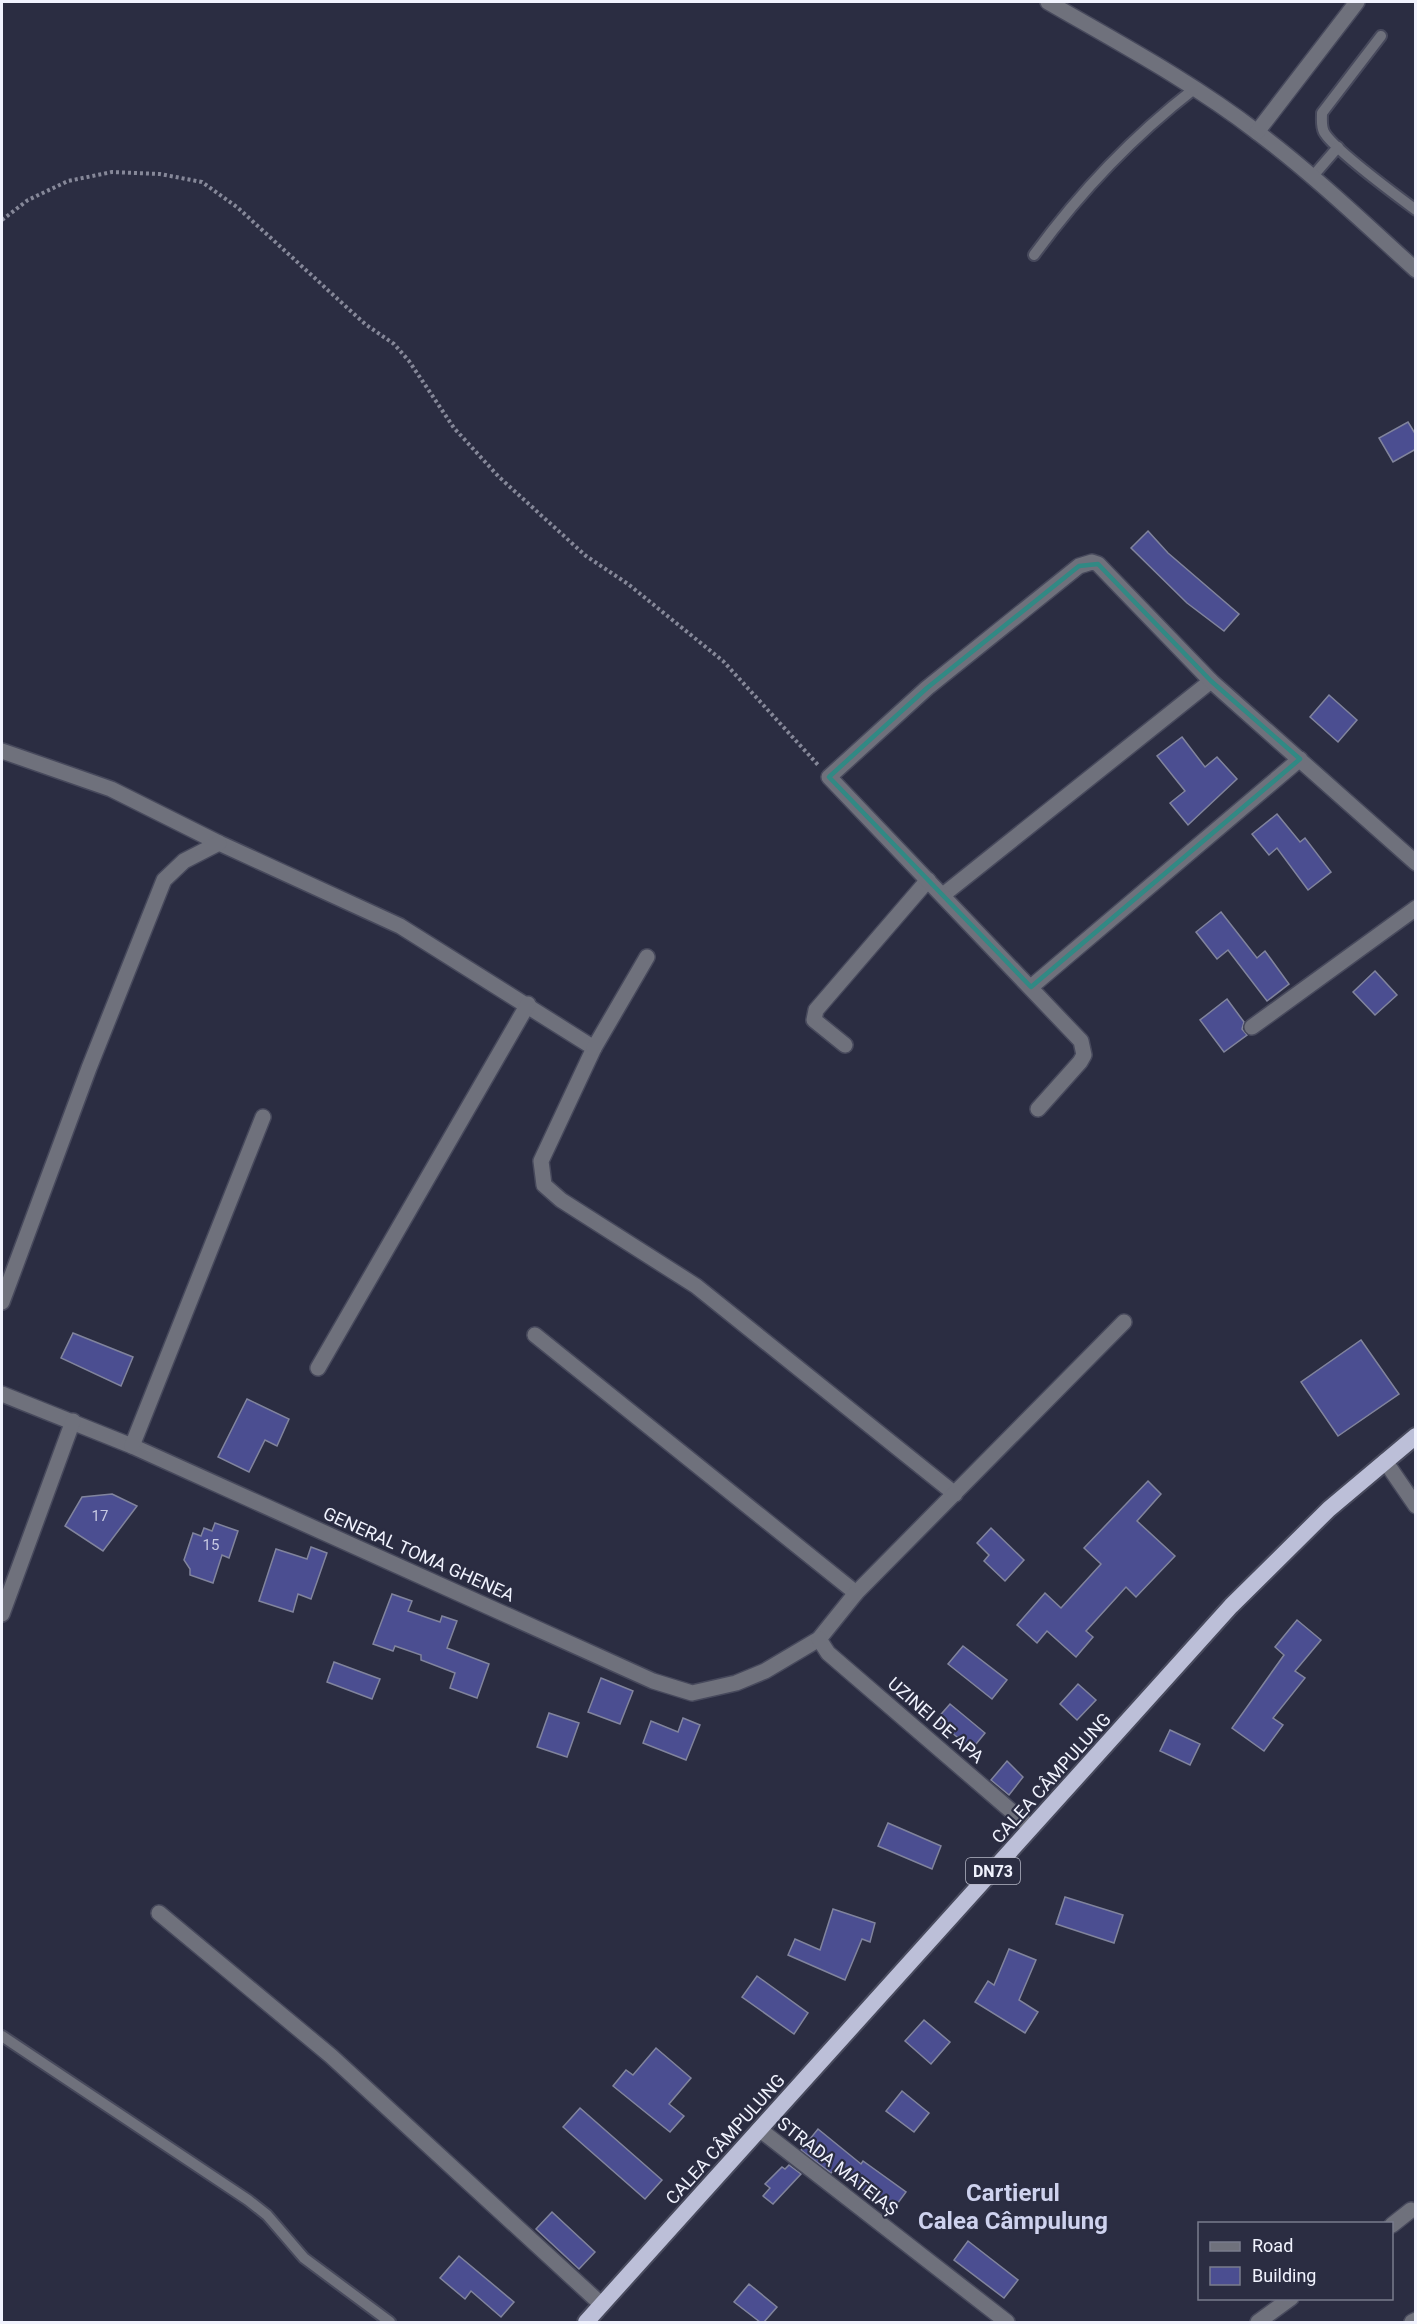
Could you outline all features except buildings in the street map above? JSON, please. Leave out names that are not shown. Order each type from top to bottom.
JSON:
[{"type":"highway","name":"CALEA CÂMPULUNG","points":[[586,2322],[1268,1568],[1329,1509],[1416,1436]]},
{"type":"street","points":[[1048,2],[1194,89],[1257,132],[1313,176],[1416,270]]},
{"type":"street","points":[[1257,132],[1357,2]]},
{"type":"street","points":[[1038,1109],[1080,1062],[1084,1055],[1084,1048],[1074,1033],[1031,987],[829,777],[927,688],[1079,566],[1092,562],[1098,564],[1211,681],[1416,863]]},
{"type":"street","points":[[943,895],[1211,681]]},
{"type":"street","points":[[2,751],[111,789],[219,843],[400,926],[528,1004],[594,1048]]},
{"type":"street","points":[[1031,987],[1300,759]]},
{"type":"street","points":[[2,1302],[89,1068],[164,880],[184,861],[219,843]]},
{"type":"street","points":[[845,1045],[814,1020],[816,1010],[928,880]]},
{"type":"street","points":[[1252,1027],[1416,908]]},
{"type":"street","points":[[647,957],[594,1048],[541,1161],[544,1185],[561,1200],[696,1286],[955,1494]]},
{"type":"street","points":[[318,1368],[528,1004]]},
{"type":"street","points":[[132,1446],[263,1118]]},
{"type":"street","points":[[819,1639],[856,1593],[1124,1322]]},
{"type":"street","points":[[535,1335],[856,1593]]},
{"type":"street","name":"GENERAL TOMA GHENEA","points":[[2,1394],[72,1420],[132,1446],[653,1681],[692,1693],[736,1683],[765,1671],[819,1639]]},
{"type":"street","points":[[2,1614],[72,1420]]},
{"type":"street","points":[[1385,1461],[1416,1506]]},
{"type":"street","name":"UZINEI DE APA","points":[[819,1639],[828,1653],[1031,1828]]},
{"type":"street","points":[[159,1913],[331,2056],[602,2305]]},
{"type":"street","name":"STRADA MATEIAȘ","points":[[759,2129],[1007,2322]]},
{"type":"street","points":[[1393,2224],[1412,2210]]},
{"type":"street","points":[[1258,2322],[1288,2300]]},
{"type":"street","points":[[1412,2322],[1416,2320]]},
{"type":"lane","points":[[1381,36],[1322,113],[1321,126],[1325,134],[1338,147],[1416,210]]},
{"type":"lane","points":[[1034,255],[1068,208],[1100,173],[1161,115],[1194,89]]},
{"type":"lane","points":[[1313,176],[1338,147]]},
{"type":"lane","points":[[2,2036],[248,2200],[267,2216],[304,2258],[390,2322]]},
{"type":"path","points":[[2,220],[28,201],[68,181],[112,172],[160,174],[202,182],[237,207],[364,324],[394,344],[409,361],[454,428],[499,477],[586,556],[628,584],[723,661],[829,777]]},
{"type":"highlighted area","points":[[1098,564],[1211,681],[1300,759],[1031,987],[829,777],[927,688],[1079,566]]},
{"type":"district","name":"Cartierul Calea Câmpulung","points":[[1013,2207]]}]
